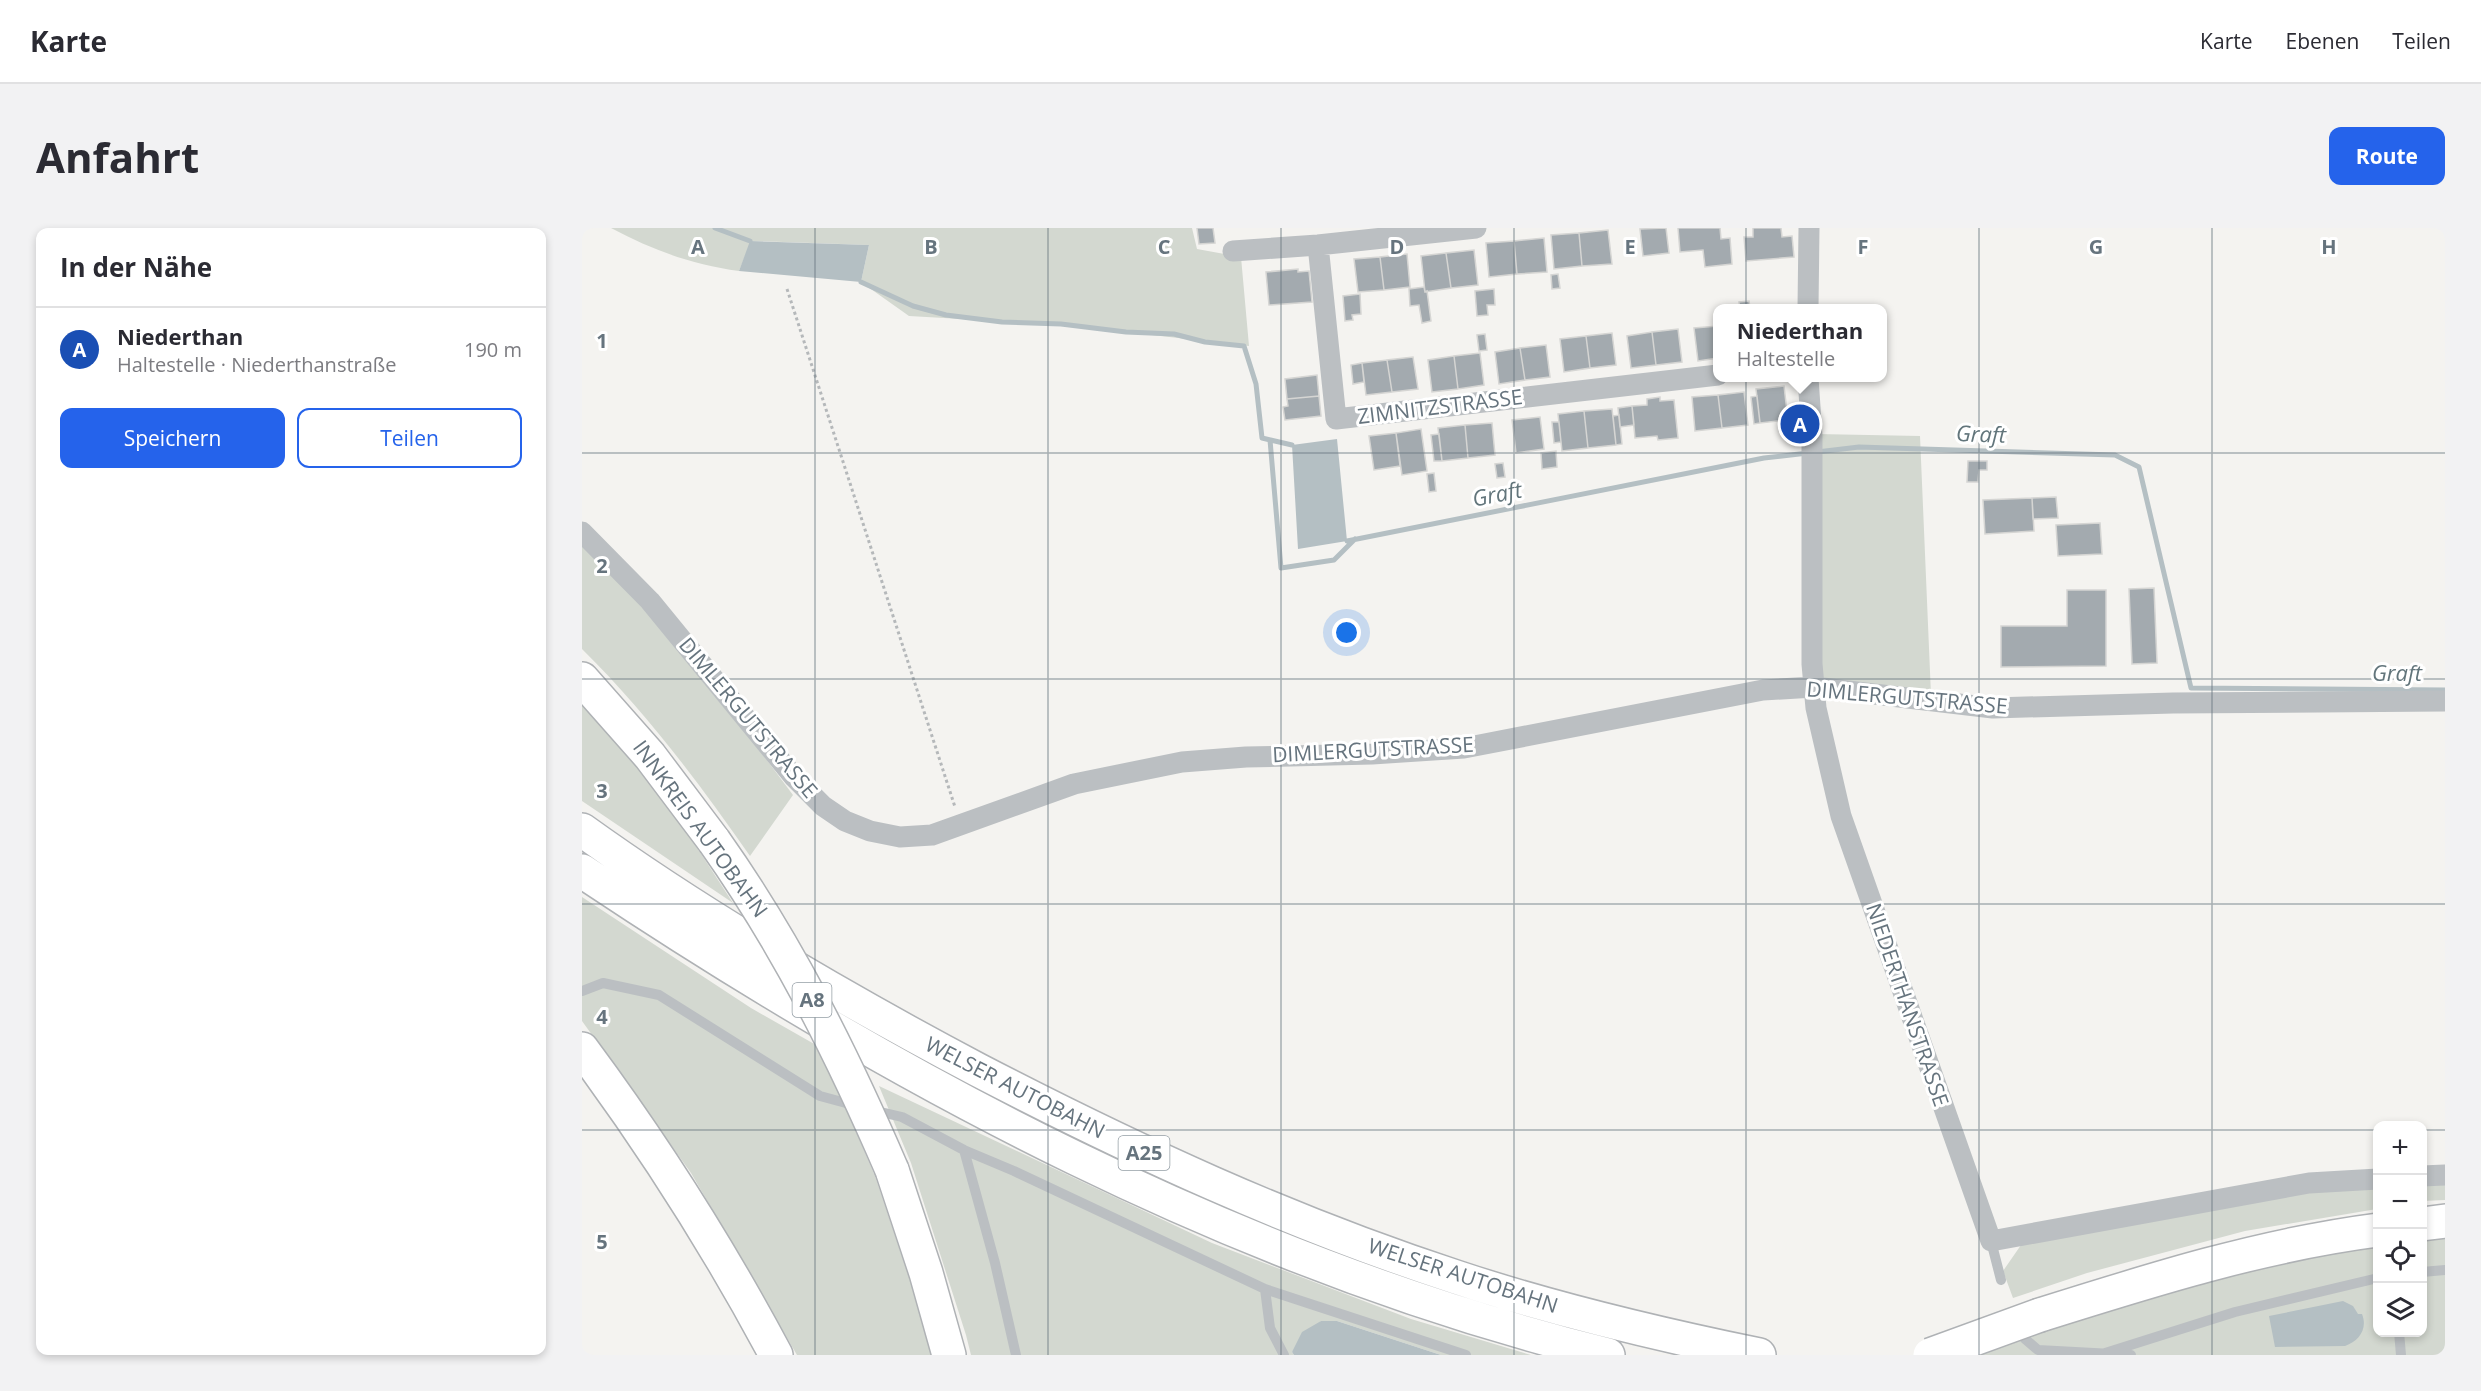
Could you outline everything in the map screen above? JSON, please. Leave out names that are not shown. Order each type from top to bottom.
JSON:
[{"type":"highway","name":"INNKREIS AUTOBAHN","points":[[582,679],[650,756],[751,893],[824,1022],[860,1096],[892,1170],[926,1273],[949,1355]]},
{"type":"highway","name":"WELSER AUTOBAHN","points":[[582,830],[729,927],[862,1007],[1078,1122],[1197,1177],[1322,1229],[1456,1277],[1593,1317],[1759,1355]]},
{"type":"highway","name":"WELSER AUTOBAHN","points":[[582,871],[679,936],[789,1003],[975,1107],[1102,1170],[1241,1233],[1356,1278],[1458,1313],[1608,1355]]},
{"type":"highway","points":[[582,1049],[659,1157],[704,1227],[776,1355]]},
{"type":"highway","points":[[2427,1223],[2445,1221]]},
{"type":"highway","points":[[1930,1355],[2032,1327],[2158,1277],[2258,1252],[2373,1231]]},
{"type":"street","points":[[1233,251],[1318,245],[1476,228]]},
{"type":"street","points":[[1808,304],[1809,228]]},
{"type":"street","name":"ZIMNITZSTRASSE","points":[[1318,245],[1336,419],[1713,376]]},
{"type":"street","name":"NIEDERTHANSTRASSE","points":[[1808,382],[1812,436],[1812,664],[1816,708],[1840,816],[1991,1241]]},
{"type":"street","name":"DIMLERGUTSTRASSE","points":[[582,532],[650,601],[794,777],[823,806],[870,831],[900,837],[932,835],[1074,784],[1182,762],[1246,757],[1372,754],[1464,748],[1763,690],[1814,687],[1993,708],[2173,702],[2445,701]]},
{"type":"street","points":[[2427,1176],[2445,1175]]},
{"type":"street","points":[[1991,1241],[2308,1183],[2373,1179]]},
{"type":"lane","points":[[582,991],[603,983],[659,995],[820,1096],[902,1117],[964,1150],[1014,1171],[1265,1289],[1466,1355]]},
{"type":"lane","points":[[964,1150],[995,1263],[1016,1355]]},
{"type":"lane","points":[[1991,1241],[2001,1280]]},
{"type":"lane","points":[[2427,1272],[2445,1270]]},
{"type":"lane","points":[[2102,1354],[2235,1312],[2373,1279]]},
{"type":"lane","points":[[1265,1289],[1270,1329],[1284,1355]]},
{"type":"lane","points":[[2032,1327],[2038,1350],[2131,1355]]},
{"type":"lane","points":[[2399,1337],[2401,1355]]},
{"type":"path","points":[[787,289],[961,825]]},
{"type":"shaded area","points":[[611,228],[1192,228],[1197,249],[1241,257],[1249,346],[1063,325],[909,316],[861,282],[869,245],[751,241],[739,271],[673,256]]},
{"type":"shaded area","points":[[750,241],[869,245],[861,282],[739,271]]},
{"type":"shaded area","points":[[1817,434],[1920,436],[1931,695],[1820,679]]},
{"type":"shaded area","points":[[1337,439],[1347,541],[1298,549],[1292,445]]},
{"type":"shaded area","points":[[582,544],[686,652],[793,795],[750,856],[671,749],[606,673],[582,649]]},
{"type":"shaded area","points":[[582,699],[666,800],[733,903],[582,801]]},
{"type":"shaded area","points":[[582,897],[751,1008],[816,1045],[833,1078],[875,1176],[935,1355],[797,1355],[691,1173],[582,1021]]},
{"type":"shaded area","points":[[879,1086],[1212,1243],[1411,1319],[1531,1355],[1441,1355],[1337,1321],[1321,1321],[1292,1352],[1294,1355],[971,1355],[911,1163]]},
{"type":"shaded area","points":[[2445,1181],[2445,1200],[2427,1201],[2427,1183]]},
{"type":"shaded area","points":[[2373,1186],[2373,1210],[2245,1231],[2087,1273],[2013,1298],[2003,1271],[2021,1245],[2319,1191]]},
{"type":"shaded area","points":[[2445,1238],[2445,1355],[1978,1355],[2161,1290],[2314,1255],[2373,1248],[2373,1337],[2427,1337],[2427,1240]]},
{"type":"shaded area","points":[[2343,1301],[2353,1306],[2364,1319],[2361,1334],[2354,1341],[2345,1346],[2275,1347],[2269,1316]]},
{"type":"shaded area","points":[[1321,1321],[1337,1321],[1441,1355],[1294,1355],[1292,1352],[1302,1332]]},
{"type":"building","points":[[1197,228],[1213,228],[1215,243],[1199,244]]},
{"type":"building","points":[[1666,228],[1669,253],[1643,256],[1640,229]]},
{"type":"building","points":[[1678,228],[1720,228],[1721,239],[1730,238],[1732,264],[1705,267],[1703,250],[1680,252]]},
{"type":"building","points":[[1753,228],[1781,228],[1782,237],[1792,236],[1794,257],[1746,261],[1744,237],[1753,237]]},
{"type":"building","points":[[1608,230],[1612,264],[1582,266],[1579,233]]},
{"type":"building","points":[[1579,233],[1582,266],[1554,269],[1551,235]]},
{"type":"building","points":[[1544,238],[1547,272],[1517,274],[1514,241]]},
{"type":"building","points":[[1514,241],[1517,274],[1489,277],[1486,243]]},
{"type":"building","points":[[1474,250],[1478,285],[1451,288],[1446,253]]},
{"type":"building","points":[[1446,253],[1451,288],[1425,292],[1421,256]]},
{"type":"building","points":[[1407,254],[1410,287],[1384,290],[1380,257]]},
{"type":"building","points":[[1380,257],[1384,290],[1358,292],[1354,259]]},
{"type":"building","points":[[1298,269],[1298,272],[1309,271],[1312,302],[1269,305],[1266,272]]},
{"type":"building","points":[[1558,274],[1560,288],[1552,289],[1551,275]]},
{"type":"building","points":[[1424,287],[1425,292],[1427,291],[1431,321],[1422,323],[1419,305],[1410,306],[1409,289]]},
{"type":"building","points":[[1494,289],[1495,305],[1487,305],[1488,315],[1477,316],[1475,291]]},
{"type":"building","points":[[1360,294],[1361,314],[1352,315],[1353,320],[1345,321],[1343,296]]},
{"type":"building","points":[[1749,301],[1749,304],[1739,304],[1739,302]]},
{"type":"building","points":[[1713,326],[1713,359],[1698,361],[1694,328]]},
{"type":"building","points":[[1678,329],[1682,362],[1656,365],[1652,332]]},
{"type":"building","points":[[1652,332],[1656,365],[1631,368],[1627,336]]},
{"type":"building","points":[[1612,333],[1616,365],[1590,368],[1586,336]]},
{"type":"building","points":[[1485,334],[1487,350],[1479,351],[1477,335]]},
{"type":"building","points":[[1586,336],[1590,368],[1564,372],[1560,339]]},
{"type":"building","points":[[1546,345],[1550,377],[1525,380],[1520,348]]},
{"type":"building","points":[[1520,348],[1525,380],[1499,384],[1495,352]]},
{"type":"building","points":[[1480,353],[1484,385],[1458,389],[1454,356]]},
{"type":"building","points":[[1454,356],[1458,389],[1432,392],[1428,360]]},
{"type":"building","points":[[1413,357],[1418,389],[1392,392],[1387,360]]},
{"type":"building","points":[[1387,360],[1392,392],[1366,395],[1362,363]]},
{"type":"building","points":[[1362,363],[1364,382],[1353,384],[1351,365]]},
{"type":"building","points":[[1317,375],[1319,396],[1287,399],[1285,379]]},
{"type":"building","points":[[1784,386],[1788,420],[1760,423],[1756,389]]},
{"type":"building","points":[[1744,392],[1748,425],[1722,428],[1718,395]]},
{"type":"building","points":[[1718,395],[1722,428],[1695,431],[1692,397]]},
{"type":"building","points":[[1319,396],[1321,416],[1285,420],[1283,407],[1288,406],[1287,399]]},
{"type":"building","points":[[1757,396],[1760,423],[1754,424],[1751,397]]},
{"type":"building","points":[[1660,397],[1660,401],[1674,400],[1678,438],[1658,440],[1657,436],[1635,438],[1632,406],[1647,405],[1647,399]]},
{"type":"building","points":[[1632,406],[1634,425],[1620,427],[1618,408]]},
{"type":"building","points":[[1612,409],[1616,445],[1588,448],[1584,411]]},
{"type":"building","points":[[1584,411],[1588,448],[1562,451],[1558,414]]},
{"type":"building","points":[[1619,415],[1622,444],[1616,445],[1613,416]]},
{"type":"building","points":[[1540,417],[1544,449],[1516,453],[1512,420]]},
{"type":"building","points":[[1552,422],[1559,422],[1561,442],[1554,443]]},
{"type":"building","points":[[1492,423],[1495,455],[1468,458],[1465,425]]},
{"type":"building","points":[[1465,425],[1468,458],[1442,461],[1438,428]]},
{"type":"building","points":[[1421,429],[1427,471],[1402,475],[1396,433]]},
{"type":"building","points":[[1396,433],[1400,466],[1374,470],[1369,436]]},
{"type":"building","points":[[1439,434],[1442,461],[1434,461],[1431,435]]},
{"type":"building","points":[[1556,451],[1557,467],[1542,469],[1541,453]]},
{"type":"building","points":[[1968,461],[1987,461],[1987,470],[1979,470],[1978,482],[1967,482]]},
{"type":"building","points":[[1503,463],[1505,477],[1497,478],[1495,464]]},
{"type":"building","points":[[1434,473],[1436,491],[1429,492],[1427,474]]},
{"type":"building","points":[[2056,497],[2058,518],[2033,519],[2032,498]]},
{"type":"building","points":[[2032,498],[2034,531],[1985,534],[1983,500]]},
{"type":"building","points":[[2100,523],[2102,554],[2058,556],[2056,525]]},
{"type":"building","points":[[2154,588],[2157,663],[2132,664],[2129,589]]},
{"type":"building","points":[[2067,590],[2106,590],[2106,666],[2001,667],[2001,626],[2067,626]]},
{"type":"waterway","points":[[715,228],[750,241]]},
{"type":"waterway","points":[[861,282],[913,306],[946,315],[1002,322],[1061,324],[1126,332],[1174,334],[1205,342],[1244,346],[1256,384],[1262,438],[1292,445]]},
{"type":"waterway","points":[[1270,440],[1281,568],[1334,560],[1355,539]]},
{"type":"waterway","name":"Graft","points":[[1817,452],[1859,447],[2115,455],[2139,467],[2191,688],[2445,690]]},
{"type":"waterway","name":"Graft","points":[[1347,541],[1764,458],[1808,453]]},
{"type":"place","name":"Niederthan","points":[[1800,424]]}]
